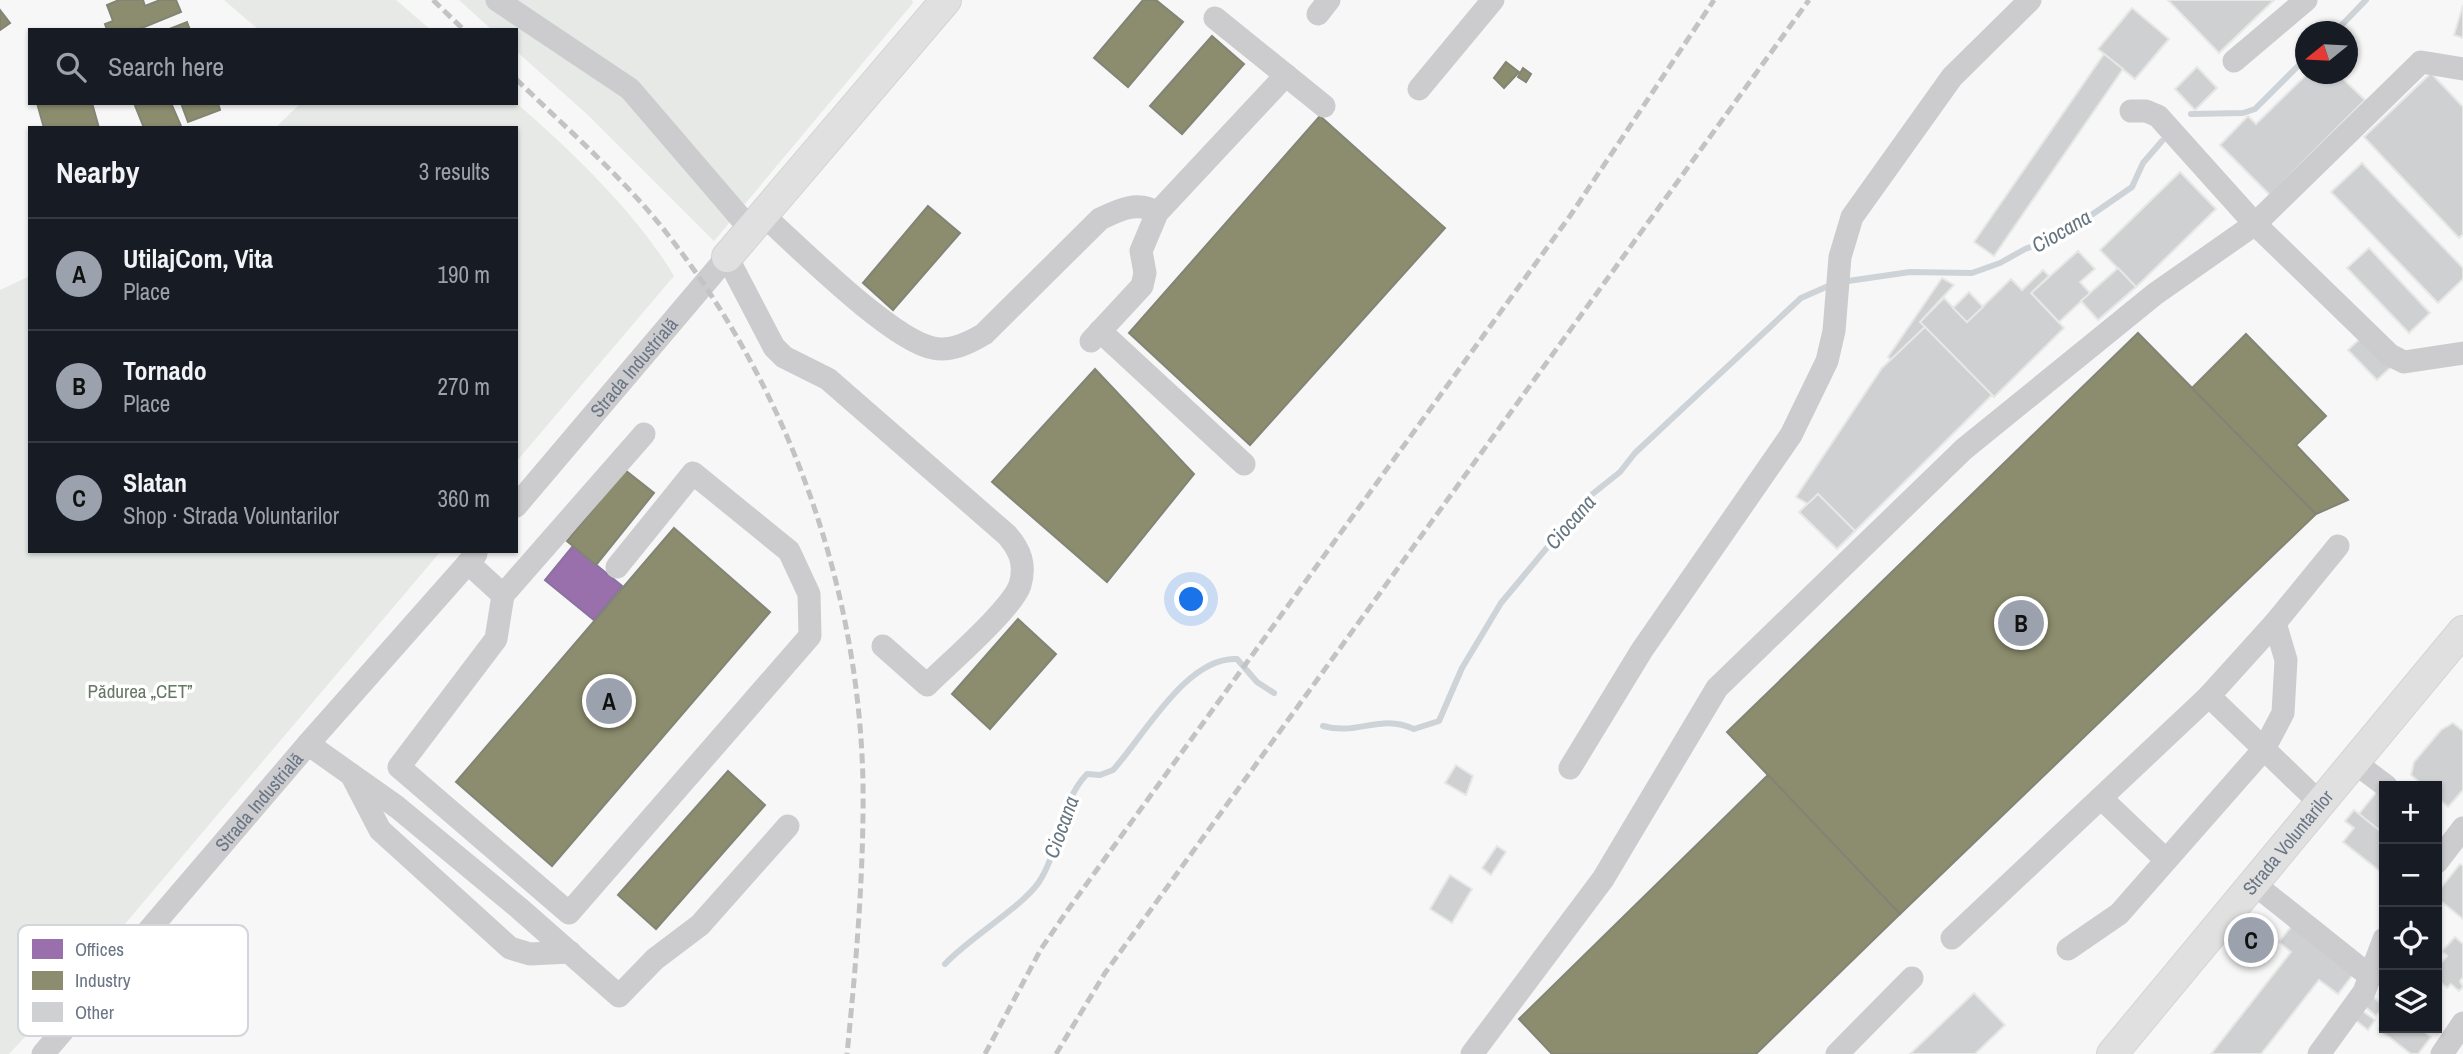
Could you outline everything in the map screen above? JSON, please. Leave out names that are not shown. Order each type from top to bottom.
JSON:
[{"type":"main road","name":"Strada Industrială","points":[[727,257],[946,0]]},
{"type":"main road","name":"Strada Voluntarilor","points":[[2112,1054],[2463,631]]},
{"type":"street","points":[[497,0],[630,89],[757,223],[904,337],[936,349],[968,343],[984,334],[1100,219],[1123,208],[1140,206],[1157,213]]},
{"type":"street","points":[[1419,89],[1493,0]]},
{"type":"street","points":[[1570,768],[1642,650],[1791,435],[1826,360],[1834,331],[1840,257],[1845,233],[1852,217],[1952,77],[2030,0]]},
{"type":"street","points":[[2234,61],[2306,0]]},
{"type":"street","points":[[1215,18],[1324,106]]},
{"type":"street","points":[[1472,1054],[1602,879],[1717,688],[1964,449],[2155,294],[2255,224],[2421,62],[2463,69]]},
{"type":"street","points":[[1244,464],[1095,336],[1142,286],[1145,273],[1141,250],[1157,213],[1286,75]]},
{"type":"street","points":[[2131,111],[2147,111],[2158,116],[2255,224],[2397,360],[2463,353]]},
{"type":"street","points":[[727,257],[774,347],[784,357],[828,379],[1007,535],[1018,548],[1023,572],[1012,599],[927,685],[883,646]]},
{"type":"street","name":"Strada Industrială","points":[[518,504],[727,257]]},
{"type":"street","points":[[617,567],[693,474],[789,551],[809,594],[810,636],[569,912],[399,767],[496,639],[503,595],[644,434]]},
{"type":"street","points":[[1952,938],[2209,696],[2275,623],[2338,546]]},
{"type":"street","points":[[473,557],[503,595]]},
{"type":"street","name":"Strada Industrială","points":[[153,925],[473,557]]},
{"type":"street","points":[[2068,949],[2119,914],[2264,750],[2283,713],[2286,660],[2275,623]]},
{"type":"street","points":[[2209,696],[2320,803]]},
{"type":"street","points":[[308,744],[397,807],[620,996],[655,959],[700,925],[788,826]]},
{"type":"street","points":[[2353,761],[2379,781]]},
{"type":"street","points":[[352,775],[380,830],[510,948],[530,954],[570,952]]},
{"type":"street","points":[[2101,798],[2166,860]]},
{"type":"street","points":[[2442,854],[2454,835]]},
{"type":"street","points":[[2253,883],[2371,977]]},
{"type":"street","points":[[2319,1054],[2364,992],[2379,949]]},
{"type":"street","points":[[1837,1054],[1912,978]]},
{"type":"street","points":[[2442,1054],[2463,1023]]},
{"type":"street","name":"Strada Industrială","points":[[43,1054],[58,1036]]},
{"type":"green space","points":[[224,0],[396,0],[429,28],[257,28]]},
{"type":"green space","points":[[459,0],[912,0],[913,3],[714,241],[588,115],[518,53],[518,28],[490,28]]},
{"type":"green space","points":[[299,105],[518,105],[602,184],[642,230],[674,276],[518,460],[518,126],[277,126]]},
{"type":"green space","name":"Pădurea „CET”","points":[[28,277],[28,553],[439,553],[124,925],[18,925],[18,1036],[26,1036],[9,1054],[0,1054],[0,290]]},
{"type":"building: Offices","points":[[573,546],[622,586],[594,620],[545,580]]},
{"type":"building: Industry","points":[[119,0],[143,0],[145,6],[160,0],[176,0],[181,12],[142,28],[106,28],[105,24],[113,21],[107,5]]},
{"type":"building: Industry","points":[[1143,0],[1156,0],[1183,22],[1128,87],[1094,58]]},
{"type":"building: Industry","points":[[0,10],[10,23],[0,30]]},
{"type":"building: Industry","points":[[187,22],[189,28],[172,28]]},
{"type":"building: Industry","points":[[1212,36],[1244,64],[1182,134],[1150,106]]},
{"type":"building: Industry","points":[[1506,62],[1519,72],[1504,88],[1494,78]]},
{"type":"building: Industry","points":[[1523,68],[1531,74],[1526,82],[1518,77]]},
{"type":"building: Industry","points":[[38,105],[93,105],[98,126],[43,126]]},
{"type":"building: Industry","points":[[135,105],[172,105],[181,126],[143,126]]},
{"type":"building: Industry","points":[[182,105],[219,105],[220,110],[188,122]]},
{"type":"building: Industry","points":[[1320,116],[1445,228],[1250,445],[1129,333]]},
{"type":"building: Industry","points":[[928,206],[960,233],[893,310],[863,283]]},
{"type":"building: Industry","points":[[2138,333],[2316,514],[1900,914],[1727,732]]},
{"type":"building: Industry","points":[[2246,334],[2326,416],[2296,445],[2348,500],[2316,514],[2192,388]]},
{"type":"building: Industry","points":[[1095,369],[1194,474],[1107,582],[992,482]]},
{"type":"building: Industry","points":[[625,470],[654,493],[596,565],[567,541]]},
{"type":"building: Industry","points":[[674,528],[770,612],[552,866],[456,782]]},
{"type":"building: Industry","points":[[1018,619],[1056,654],[990,729],[952,694]]},
{"type":"building: Industry","points":[[728,771],[765,805],[656,929],[618,895]]},
{"type":"building: Industry","points":[[1768,775],[1900,914],[1756,1054],[1552,1054],[1519,1019]]},
{"type":"building: Other","points":[[2168,0],[2274,0],[2219,53]]},
{"type":"building: Other","points":[[2463,5],[2463,38],[2454,35]]},
{"type":"building: Other","points":[[2132,8],[2169,39],[2135,79],[2098,49]]},
{"type":"building: Other","points":[[2104,54],[2123,69],[1994,256],[1974,242]]},
{"type":"building: Other","points":[[2197,67],[2217,88],[2195,110],[2175,89]]},
{"type":"building: Other","points":[[2431,73],[2463,107],[2463,234],[2459,238],[2364,137]]},
{"type":"building: Other","points":[[2297,84],[2348,84],[2365,100],[2270,195],[2220,145],[2248,116],[2256,124]]},
{"type":"building: Other","points":[[2362,163],[2463,268],[2463,279],[2438,303],[2331,192]]},
{"type":"building: Other","points":[[2180,172],[2216,209],[2136,287],[2100,250]]},
{"type":"building: Other","points":[[2369,248],[2430,313],[2409,333],[2347,268]]},
{"type":"building: Other","points":[[2078,251],[2095,269],[2080,282],[2090,293],[2059,322],[2031,293]]},
{"type":"building: Other","points":[[2118,268],[2136,287],[2098,320],[2081,301]]},
{"type":"building: Other","points":[[2043,270],[2049,276],[2031,293],[2064,328],[1994,397],[1920,322],[1944,298],[1967,322],[2011,279],[2022,290]]},
{"type":"building: Other","points":[[1942,278],[1954,285],[1920,322],[1925,327],[1891,360],[1888,357]]},
{"type":"building: Other","points":[[1969,292],[1983,307],[1967,322],[1953,308]]},
{"type":"building: Other","points":[[1925,327],[1992,395],[1855,531],[1818,494],[1808,504],[1796,497],[1882,368]]},
{"type":"building: Other","points":[[2363,336],[2392,366],[2377,380],[2348,350]]},
{"type":"building: Other","points":[[1818,494],[1855,531],[1837,549],[1799,512]]},
{"type":"building: Other","points":[[2453,723],[2463,731],[2463,790],[2448,807],[2442,802],[2442,781],[2418,781],[2411,775],[2414,762],[2441,730]]},
{"type":"building: Other","points":[[1456,765],[1473,776],[1466,795],[1445,783]]},
{"type":"building: Other","points":[[2379,789],[2379,830],[2359,814]]},
{"type":"building: Other","points":[[2354,810],[2379,830],[2379,870],[2343,842],[2354,828],[2345,821]]},
{"type":"building: Other","points":[[1497,846],[1506,852],[1491,875],[1482,868]]},
{"type":"building: Other","points":[[2460,864],[2463,866],[2463,919],[2442,902],[2442,887]]},
{"type":"building: Other","points":[[1450,875],[1472,889],[1452,923],[1430,909]]},
{"type":"building: Other","points":[[2294,923],[2355,972],[2338,994],[2319,980],[2261,1054],[2211,1054],[2291,952],[2279,942]]},
{"type":"building: Other","points":[[2455,937],[2463,944],[2463,977],[2460,981],[2463,987],[2459,991],[2451,984],[2447,988],[2442,984],[2442,962],[2447,956],[2442,951]]},
{"type":"building: Other","points":[[1974,993],[2005,1025],[1975,1054],[1910,1054]]},
{"type":"building: Other","points":[[2371,995],[2379,1002],[2379,1012],[2376,1016],[2363,1005]]},
{"type":"building: Other","points":[[2361,1010],[2375,1020],[2368,1030],[2354,1019]]},
{"type":"building: Other","points":[[2384,1033],[2426,1033],[2431,1037],[2418,1054],[2411,1054]]},
{"type":"waterway","name":"Ciocana","points":[[2346,21],[2366,0]]},
{"type":"waterway","name":"Ciocana","points":[[2191,114],[2243,113],[2255,109],[2295,69]]},
{"type":"waterway","name":"Ciocana","points":[[1848,281],[1910,272],[1972,273],[2061,236],[2132,187],[2143,163],[2162,141]]},
{"type":"waterway","name":"Ciocana","points":[[1323,726],[1347,728],[1390,723],[1414,729],[1439,721],[1462,668],[1501,603],[1590,496],[1620,472],[1635,453],[1801,298],[1833,284]]},
{"type":"waterway","name":"Ciocana","points":[[945,964],[1031,892],[1046,869],[1065,812],[1078,786],[1087,774],[1100,775],[1113,770],[1184,684],[1201,670],[1219,662],[1237,659],[1257,682],[1274,693]]},
{"type":"railway","points":[[433,0],[462,28]]},
{"type":"railway","points":[[985,1054],[1041,949],[1067,911],[1570,216],[1714,0]]},
{"type":"railway","points":[[1056,1054],[1105,973],[1809,0]]},
{"type":"railway","points":[[518,81],[627,187],[661,226],[705,287],[745,351],[779,418],[807,488],[830,560],[847,634],[858,708],[863,783],[861,885],[847,1054]]},
{"type":"place","name":"Tornado","points":[[2021,623]]},
{"type":"place","name":"UtilajCom, Vita","points":[[609,701]]},
{"type":"place","name":"Slatan","points":[[2251,940]]}]
